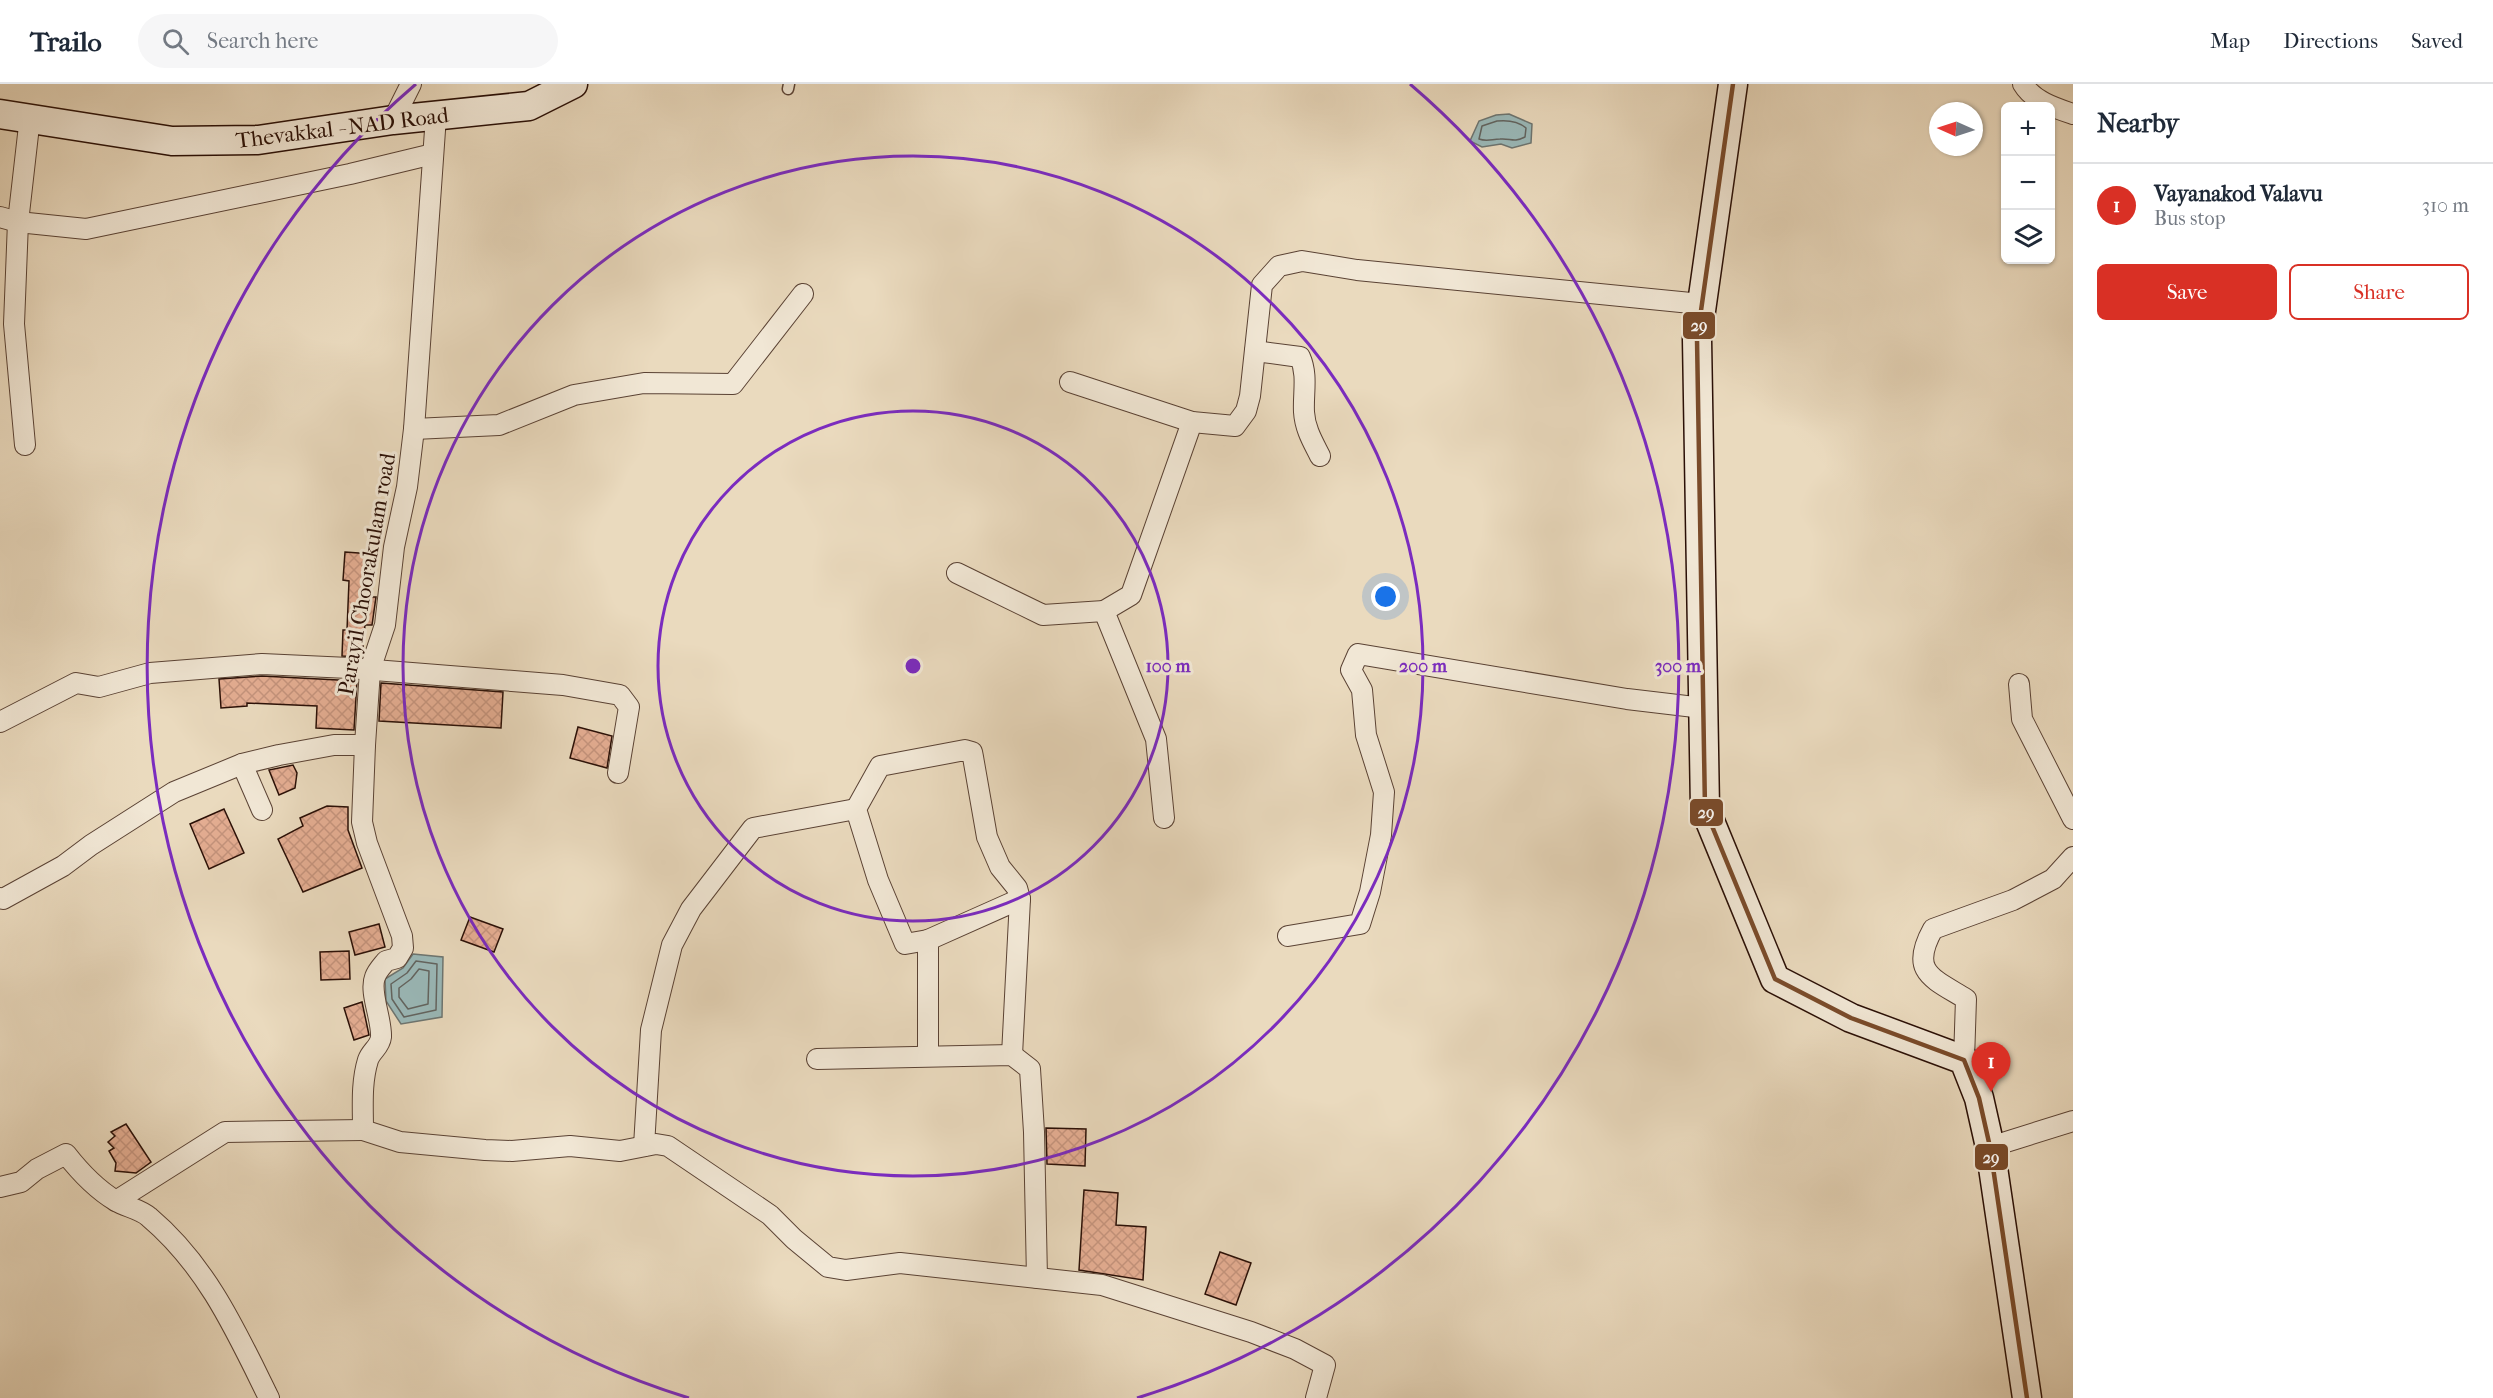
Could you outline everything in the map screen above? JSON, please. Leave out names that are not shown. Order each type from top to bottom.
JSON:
[{"type":"main road","name":"Thevakkal - NAD Road","points":[[0,114],[172,141],[258,140],[393,120],[529,106],[573,84]]},
{"type":"main road","points":[[1732,84],[1696,339],[1705,809],[1775,978],[1851,1018],[1964,1060],[1979,1098],[1990,1147],[2027,1398]]},
{"type":"street","points":[[393,120],[411,84]]},
{"type":"street","points":[[2023,84],[2046,105],[2073,114]]},
{"type":"street","name":"Parayil Choorakulam road","points":[[365,745],[370,670],[385,626],[394,547],[407,487],[414,429],[436,116]]},
{"type":"street","points":[[25,445],[14,324],[9,220],[30,117]]},
{"type":"street","points":[[9,220],[86,229],[351,174],[433,154]]},
{"type":"street","points":[[1070,382],[1192,422],[1235,426],[1246,411],[1250,396],[1262,285],[1279,266],[1302,261],[1357,270],[1701,304]]},
{"type":"street","points":[[414,429],[499,425],[574,395],[644,383],[733,384],[803,294]]},
{"type":"street","points":[[1255,351],[1300,357],[1305,368],[1304,414],[1309,436],[1320,456]]},
{"type":"street","points":[[957,573],[1043,615],[1104,610],[1131,595],[1192,422]]},
{"type":"street","points":[[1104,610],[1156,740],[1164,818]]},
{"type":"street","points":[[1288,936],[1360,924],[1370,892],[1381,835],[1384,792],[1366,735],[1362,690],[1351,670],[1358,654],[1627,699],[1703,708]]},
{"type":"street","points":[[0,722],[76,683],[99,687],[150,673],[261,664],[563,685],[620,695],[629,707],[618,773]]},
{"type":"street","points":[[2019,684],[2022,718],[2073,819]]},
{"type":"street","points":[[0,898],[3,899],[63,866],[91,845],[174,792],[242,764],[310,748],[365,745],[362,822],[367,843],[402,936],[403,948],[398,958],[386,961],[374,978],[381,1023],[381,1040],[370,1052],[364,1078],[363,1130]]},
{"type":"street","points":[[1012,1055],[1020,899],[1017,888],[1000,867],[987,837],[972,753],[965,750],[880,766],[856,809],[878,880],[905,944],[927,940],[1020,899]]},
{"type":"street","points":[[242,764],[262,810]]},
{"type":"street","points":[[644,1146],[651,1030],[672,945],[691,909],[753,828],[856,809]]},
{"type":"street","points":[[1964,1060],[1966,999],[1930,977],[1923,965],[1923,946],[1933,929],[2013,900],[2053,879],[2073,857]]},
{"type":"street","points":[[927,940],[928,1055]]},
{"type":"street","points":[[816,1059],[1012,1055],[1030,1069],[1034,1132],[1037,1278]]},
{"type":"street","points":[[1990,1147],[2073,1121]]},
{"type":"street","points":[[116,1201],[225,1132],[363,1130],[400,1142],[512,1151],[570,1146],[620,1151],[656,1144],[668,1146],[693,1161],[770,1215],[794,1239],[828,1267],[846,1270],[900,1263],[1102,1285],[1149,1298],[1295,1349],[1325,1365],[1316,1398]]},
{"type":"street","points":[[0,1187],[21,1182],[37,1169],[66,1154],[84,1176],[116,1201],[146,1214],[173,1239],[217,1294],[269,1398]]},
{"type":"water","points":[[1509,114],[1532,124],[1531,143],[1512,148],[1501,144],[1482,147],[1470,141],[1479,121],[1496,115]]},
{"type":"water","points":[[413,954],[443,957],[442,1017],[401,1024],[386,1001],[385,979],[403,968]]},
{"type":"building","points":[[345,552],[372,554],[369,597],[376,597],[372,625],[365,625],[362,657],[342,656],[343,630],[347,630],[349,581],[343,580]]},
{"type":"building","points":[[262,676],[357,681],[354,730],[316,728],[317,706],[247,703],[247,706],[221,708],[219,679]]},
{"type":"building","points":[[381,683],[503,692],[501,728],[379,721]]},
{"type":"building","points":[[578,727],[612,736],[607,768],[570,758]]},
{"type":"building","points":[[293,765],[297,773],[295,788],[279,795],[269,770]]},
{"type":"building","points":[[327,806],[348,807],[348,830],[362,868],[303,892],[278,839],[303,826],[300,818]]},
{"type":"building","points":[[224,809],[244,853],[209,869],[190,824]]},
{"type":"building","points":[[470,917],[503,929],[494,952],[461,940]]},
{"type":"building","points":[[379,924],[385,947],[355,955],[349,932]]},
{"type":"building","points":[[349,951],[350,979],[321,980],[320,952]]},
{"type":"building","points":[[362,1002],[369,1035],[354,1040],[344,1008]]},
{"type":"building","points":[[126,1124],[151,1162],[136,1173],[115,1171],[116,1163],[109,1151],[114,1148],[108,1142],[115,1136],[111,1132]]},
{"type":"building","points":[[1046,1128],[1086,1129],[1085,1166],[1047,1164]]},
{"type":"building","points":[[1084,1190],[1118,1193],[1116,1225],[1146,1227],[1143,1280],[1079,1270]]},
{"type":"building","points":[[1220,1252],[1251,1263],[1236,1305],[1205,1294]]},
{"type":"transit line","name":"29","points":[[1733,84],[1697,339],[1705,809],[1775,979],[1851,1018],[1964,1060],[1979,1098],[1990,1147],[2027,1398]]},
{"type":"place","name":"Vayanakod Valavu","points":[[1991,1092]]}]
